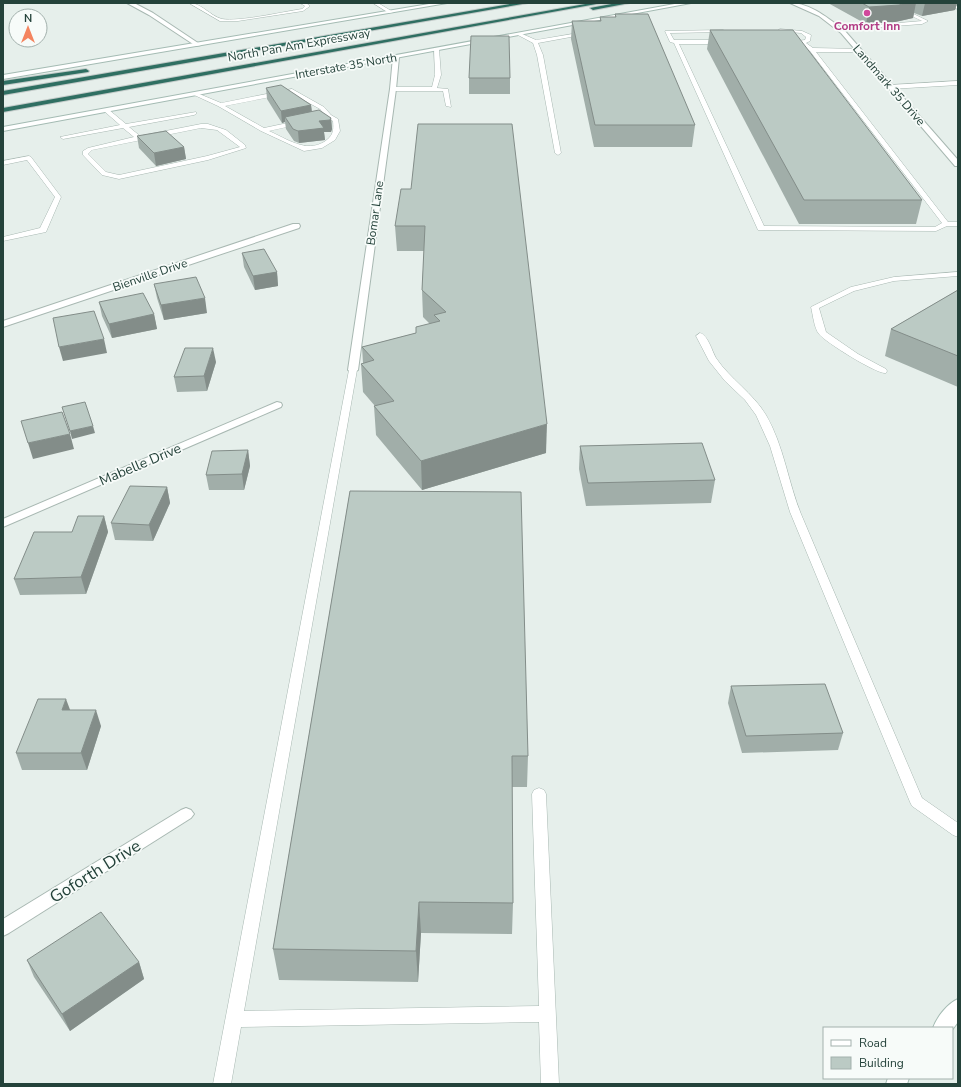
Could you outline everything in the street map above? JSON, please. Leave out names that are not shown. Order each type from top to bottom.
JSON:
[{"type":"highway","points":[[489,9],[503,3]]},
{"type":"highway","name":"North Pan Am Expressway","points":[[3,93],[525,3]]},
{"type":"highway","name":"North Pan Am Expressway","points":[[3,110],[599,3]]},
{"type":"highway","points":[[473,26],[627,3]]},
{"type":"highway","points":[[139,63],[362,26],[439,18]]},
{"type":"highway","points":[[63,106],[286,65],[452,29]]},
{"type":"highway","points":[[3,84],[92,70]]},
{"type":"street","points":[[130,3],[151,14],[198,45]]},
{"type":"street","points":[[4,76],[444,3]]},
{"type":"street","name":"Interstate 35 North","points":[[3,129],[688,3]]},
{"type":"street","name":"Landmark 35 Drive","points":[[792,3],[822,15],[840,29],[958,164]]},
{"type":"street","name":"Bomar Lane","points":[[353,370],[393,89],[396,57]]},
{"type":"street","name":"Bienville Drive","points":[[3,324],[296,226]]},
{"type":"street","name":"Mabelle Drive","points":[[3,523],[277,405]]},
{"type":"street","name":"Goforth Drive","points":[[3,928],[186,814]]},
{"type":"street","points":[[943,1027],[958,1008]]},
{"type":"lane","points":[[191,3],[220,20],[238,20],[303,10],[308,6],[302,3]]},
{"type":"lane","points":[[376,3],[391,12]]},
{"type":"lane","points":[[840,29],[922,23],[926,21],[887,3]]},
{"type":"lane","points":[[944,3],[958,5]]},
{"type":"lane","points":[[949,3],[958,5]]},
{"type":"lane","points":[[727,30],[667,32],[672,41],[676,42],[731,42]]},
{"type":"lane","points":[[774,30],[802,32],[809,36],[807,41],[786,42]]},
{"type":"lane","points":[[518,34],[535,42],[595,31]]},
{"type":"lane","points":[[535,42],[540,55],[558,153]]},
{"type":"lane","points":[[676,42],[761,228],[936,229],[946,224],[958,224]]},
{"type":"lane","points":[[802,42],[812,50],[946,224]]},
{"type":"lane","points":[[434,89],[438,74],[436,50]]},
{"type":"lane","points":[[812,50],[859,50]]},
{"type":"lane","points":[[890,87],[958,83]]},
{"type":"lane","points":[[393,89],[446,90],[449,106]]},
{"type":"lane","points":[[195,94],[220,105],[263,130],[304,149],[320,147],[333,140],[338,131],[336,120],[329,116],[322,108],[292,91],[220,105]]},
{"type":"lane","points":[[106,110],[139,138],[201,126],[212,126],[220,128],[243,146],[243,148],[208,158],[119,177],[104,174],[85,154],[85,152],[90,149],[139,138]]},
{"type":"lane","points":[[63,137],[194,113]]},
{"type":"lane","points":[[263,130],[329,116]]},
{"type":"lane","points":[[3,163],[29,158],[58,197],[43,230],[3,239]]},
{"type":"lane","points":[[883,371],[855,356],[822,333],[815,307],[851,289],[894,279],[958,274]]},
{"type":"lane","points":[[944,275],[958,280]]},
{"type":"lane","points":[[700,336],[712,359],[728,379],[748,398],[761,415],[775,446],[795,512],[917,802],[958,831]]},
{"type":"lane","points":[[222,1084],[353,370]]},
{"type":"lane","points":[[539,794],[550,1084]]},
{"type":"lane","points":[[234,1019],[547,1014]]},
{"type":"building","points":[[862,3],[906,3],[899,5],[869,7]]},
{"type":"building","points":[[615,14],[648,14],[695,125],[595,125],[572,21],[601,21],[600,17],[616,17]]},
{"type":"building","points":[[710,30],[793,30],[922,200],[804,200]]},
{"type":"building","points":[[471,36],[509,36],[510,78],[469,78]]},
{"type":"building","points":[[281,85],[311,105],[281,111],[266,88]]},
{"type":"building","points":[[319,110],[331,118],[330,120],[319,121],[324,128],[298,131],[293,129],[285,117]]},
{"type":"building","points":[[418,124],[512,124],[547,424],[421,461],[374,406],[394,401],[361,364],[374,360],[362,347],[416,333],[416,327],[440,321],[434,315],[446,312],[422,290],[425,226],[395,226],[401,189],[411,189]]},
{"type":"building","points":[[166,131],[184,147],[154,153],[137,136]]},
{"type":"building","points":[[264,249],[277,272],[253,276],[242,253]]},
{"type":"building","points":[[196,277],[205,298],[161,305],[154,284]]},
{"type":"building","points":[[958,290],[958,356],[891,329]]},
{"type":"building","points":[[143,293],[154,314],[109,324],[99,302]]},
{"type":"building","points":[[94,311],[104,339],[59,347],[53,318]]},
{"type":"building","points":[[185,348],[213,348],[204,376],[174,377]]},
{"type":"building","points":[[85,402],[93,426],[70,431],[62,407]]},
{"type":"building","points":[[62,412],[70,434],[28,443],[21,421]]},
{"type":"building","points":[[702,443],[715,480],[588,483],[580,446]]},
{"type":"building","points":[[248,450],[242,474],[206,475],[212,451]]},
{"type":"building","points":[[130,486],[167,487],[149,525],[111,523]]},
{"type":"building","points":[[350,491],[521,492],[528,756],[512,756],[513,903],[419,902],[416,951],[273,949]]},
{"type":"building","points":[[78,516],[104,516],[81,577],[14,579],[34,532],[72,532]]},
{"type":"building","points":[[825,684],[843,733],[746,736],[731,686]]},
{"type":"building","points":[[38,699],[66,699],[62,710],[96,710],[81,753],[16,753]]},
{"type":"building","points":[[101,912],[139,962],[62,1014],[27,960]]},
{"type":"place","name":"Comfort Inn","points":[[867,13]]}]
